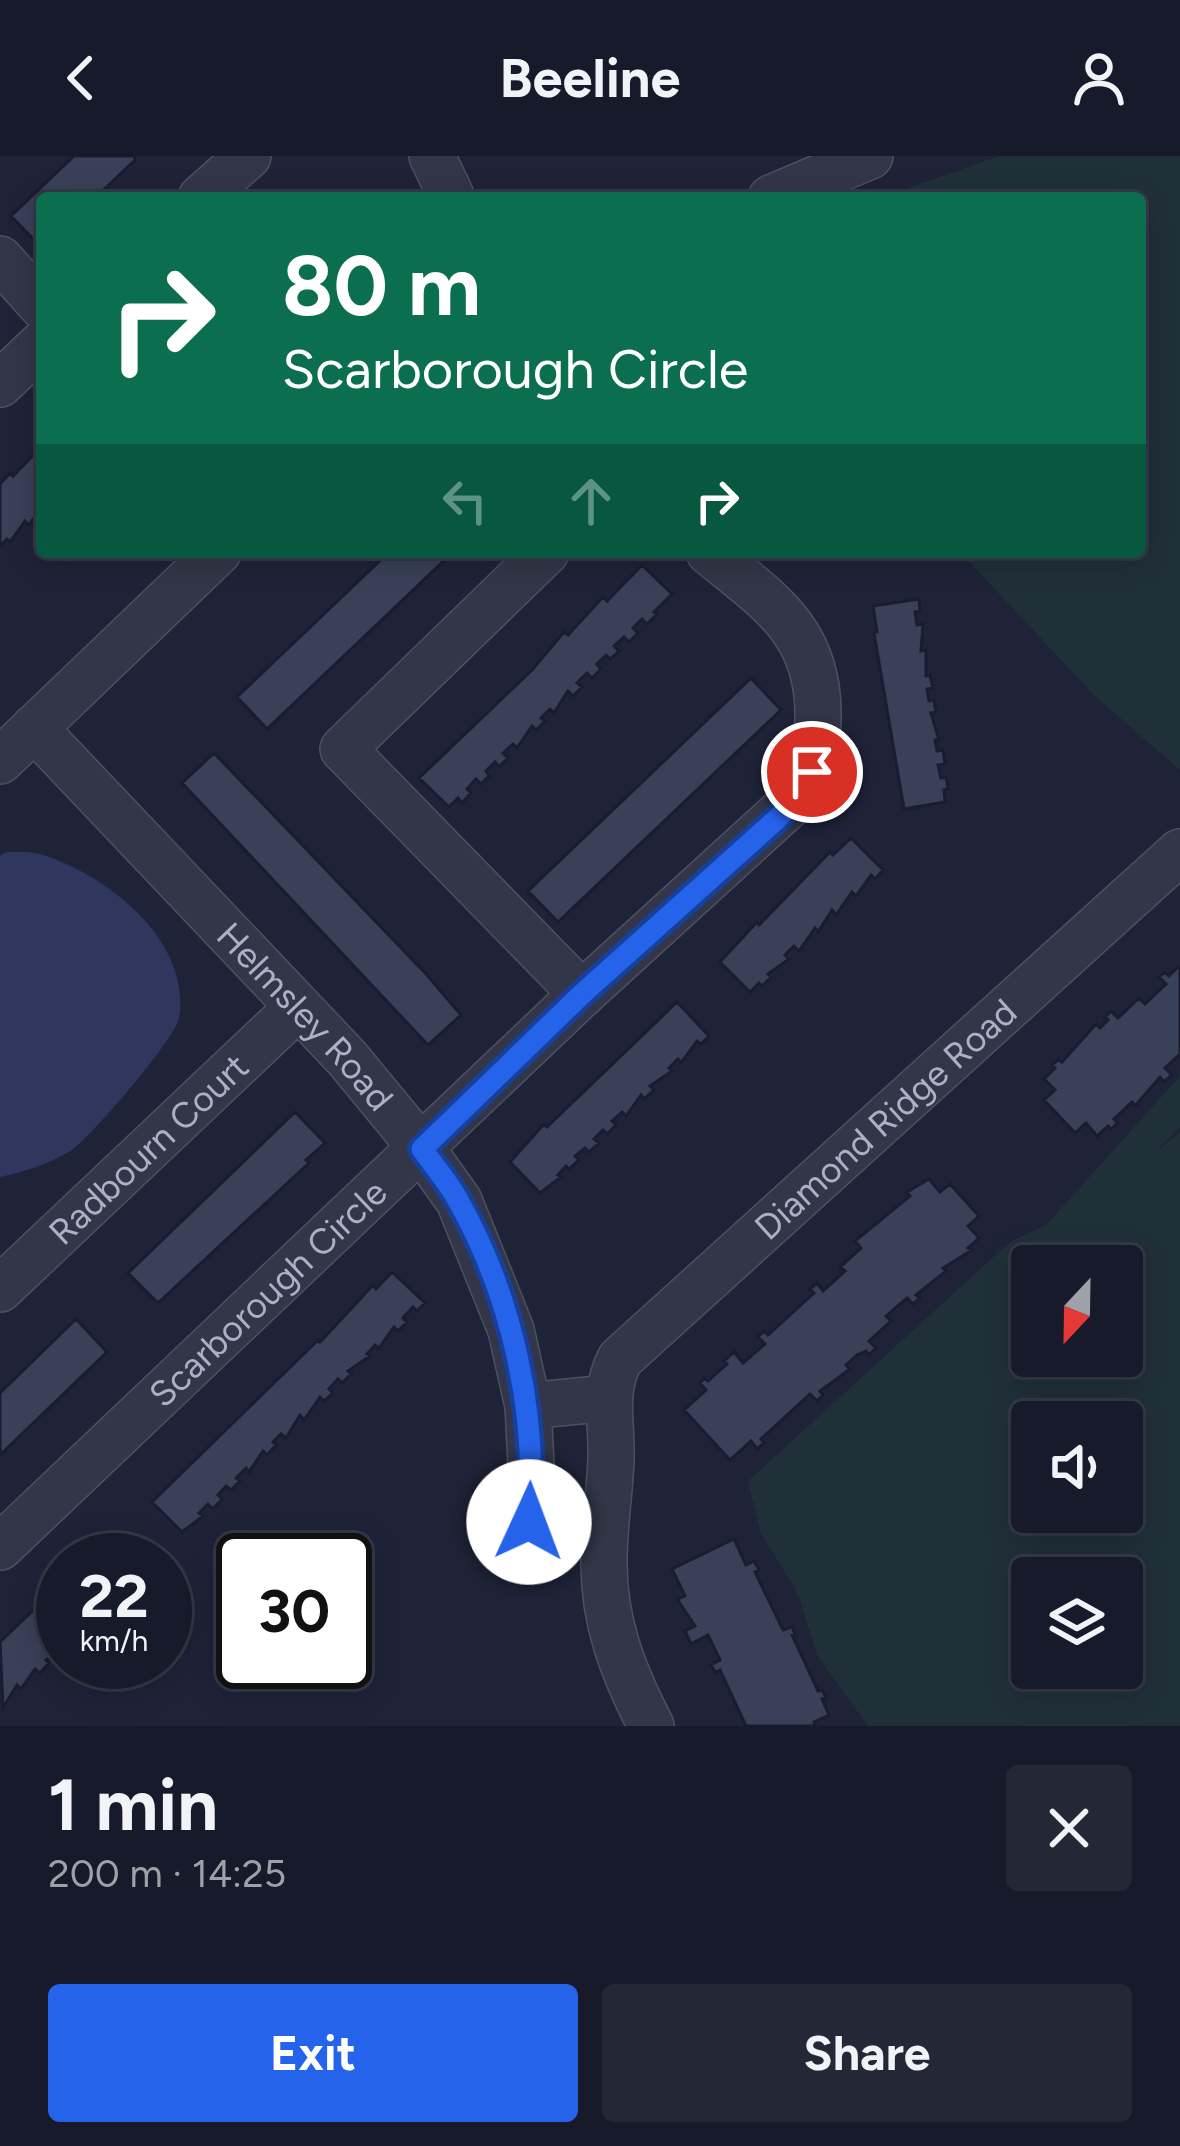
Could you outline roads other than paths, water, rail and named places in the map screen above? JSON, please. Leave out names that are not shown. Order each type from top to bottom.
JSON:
[{"type":"street","points":[[208,192],[248,156]]},
{"type":"street","points":[[432,156],[449,192]]},
{"type":"street","points":[[785,192],[870,156]]},
{"type":"street","points":[[0,259],[36,299]]},
{"type":"street","points":[[0,384],[36,350]]},
{"type":"street","points":[[0,761],[212,558]]},
{"type":"street","points":[[540,558],[343,749],[582,994]]},
{"type":"street","name":"Scarborough Circle","points":[[0,1547],[582,994],[798,797],[812,772],[818,718],[812,660],[792,625],[716,558]]},
{"type":"street","name":"Helmsley Road","points":[[34,728],[347,1058],[459,1201],[511,1330],[527,1406],[532,1484],[525,1560]]},
{"type":"street","name":"Diamond Ridge Road","points":[[651,1726],[622,1670],[605,1593],[611,1376],[631,1346],[1180,852]]},
{"type":"street","name":"Radbourn Court","points":[[0,1289],[297,1008]]},
{"type":"street","points":[[527,1406],[608,1398]]},
{"type":"water","points":[[6,852],[43,855],[118,896],[159,939],[173,963],[180,990],[174,1029],[94,1129],[69,1152],[0,1177],[0,856]]}]
